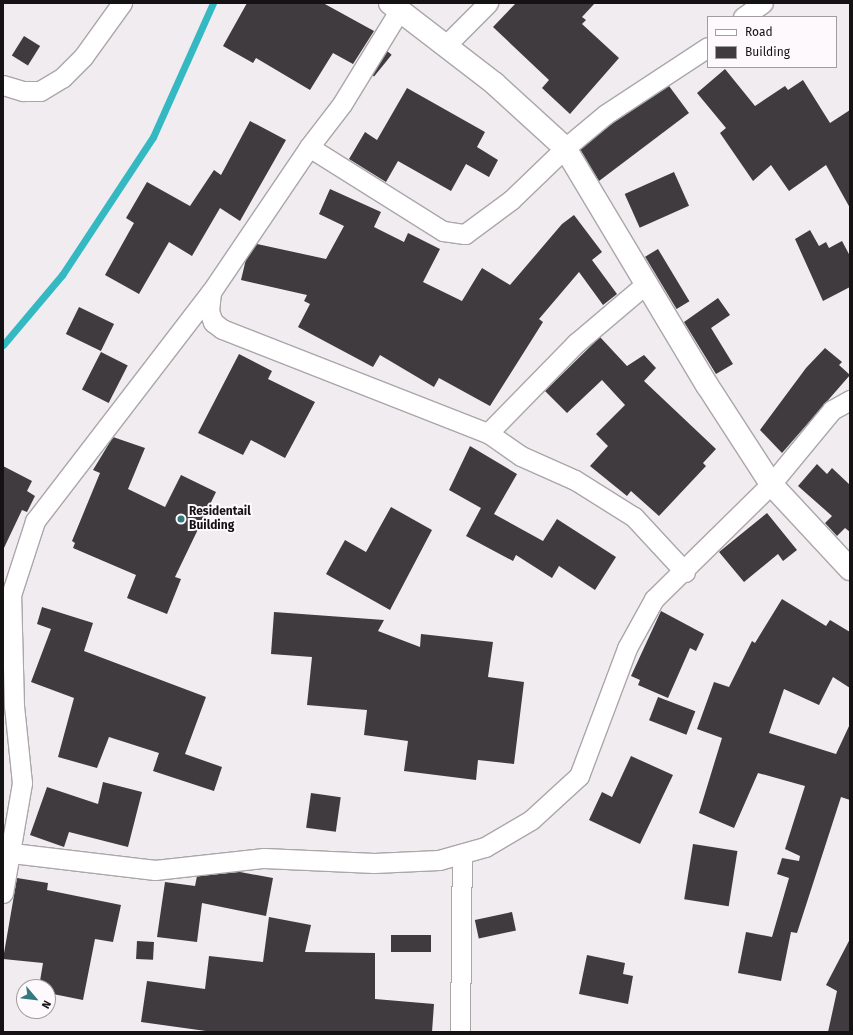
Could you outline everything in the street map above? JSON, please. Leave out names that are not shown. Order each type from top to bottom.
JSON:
[{"type":"street","points":[[3,85],[23,91],[40,91],[62,78],[83,58],[122,3]]},
{"type":"street","points":[[447,44],[488,3]]},
{"type":"street","points":[[744,16],[763,3]]},
{"type":"street","points":[[3,893],[12,853],[22,783],[14,706],[11,594],[35,521],[211,292],[309,147],[342,104],[394,7],[447,44],[565,148],[771,484],[850,569]]},
{"type":"street","points":[[309,147],[396,204],[443,231],[456,235],[465,234],[511,200],[565,148],[630,98],[707,48]]},
{"type":"street","points":[[488,432],[576,343],[647,283]]},
{"type":"street","points":[[211,292],[209,312],[214,322],[222,329],[488,432],[522,456],[575,480],[634,517],[685,572]]},
{"type":"street","points":[[12,853],[155,870],[264,858],[374,863],[439,860],[485,847],[531,820],[578,776],[627,648],[654,599],[685,572],[771,484],[832,410],[850,400]]},
{"type":"street","points":[[460,1032],[462,854]]},
{"type":"building","points":[[247,3],[323,3],[374,31],[353,64],[333,53],[310,90],[256,58],[253,63],[223,46]]},
{"type":"building","points":[[516,3],[595,3],[582,17],[586,20],[582,24],[619,58],[570,114],[542,88],[549,80],[493,27]]},
{"type":"building","points":[[24,36],[40,46],[28,66],[12,56]]},
{"type":"building","points":[[387,51],[392,55],[374,77],[369,73]]},
{"type":"building","points":[[725,69],[755,106],[785,86],[788,90],[803,80],[830,123],[850,110],[850,208],[826,165],[789,191],[771,165],[753,181],[720,133],[726,128],[697,93]]},
{"type":"building","points":[[669,86],[689,113],[599,181],[580,149],[613,123]]},
{"type":"building","points":[[407,88],[485,132],[477,147],[498,160],[489,177],[466,164],[451,191],[398,161],[386,182],[349,159],[365,132],[377,140]]},
{"type":"building","points":[[250,121],[286,140],[240,221],[220,208],[192,256],[169,242],[139,294],[105,275],[134,223],[126,218],[147,182],[190,206],[214,170],[221,175]]},
{"type":"building","points":[[674,172],[689,206],[640,228],[625,194]]},
{"type":"building","points":[[330,189],[381,212],[374,227],[404,242],[408,233],[440,249],[423,282],[462,301],[482,268],[510,285],[562,224],[574,215],[602,252],[592,260],[617,294],[603,305],[579,272],[539,319],[543,322],[490,406],[439,378],[434,387],[380,355],[373,367],[298,327],[310,304],[304,301],[307,295],[241,280],[246,259],[257,244],[326,259],[344,226],[319,214]]},
{"type":"building","points":[[810,230],[819,246],[826,242],[829,248],[842,241],[850,256],[850,287],[823,301],[795,239]]},
{"type":"building","points":[[658,249],[689,301],[677,309],[645,257]]},
{"type":"building","points":[[718,298],[730,315],[711,328],[733,364],[716,374],[684,322]]},
{"type":"building","points":[[79,307],[114,324],[101,351],[66,334]]},
{"type":"building","points":[[600,337],[627,366],[644,355],[656,368],[644,381],[716,449],[703,463],[706,466],[659,516],[631,491],[627,496],[590,466],[608,446],[596,434],[625,405],[602,380],[567,413],[545,391]]},
{"type":"building","points":[[825,348],[842,362],[839,365],[850,375],[782,453],[760,430],[806,368]]},
{"type":"building","points":[[101,352],[128,366],[109,403],[82,389]]},
{"type":"building","points":[[239,354],[272,371],[268,379],[315,402],[285,458],[251,440],[243,455],[198,433]]},
{"type":"building","points":[[113,437],[145,448],[128,489],[165,507],[181,475],[216,492],[175,577],[181,579],[167,614],[127,598],[136,575],[73,548],[75,543],[72,541],[100,473],[93,470]]},
{"type":"building","points":[[470,446],[517,474],[494,514],[543,541],[557,519],[616,557],[595,590],[559,566],[552,578],[516,555],[513,561],[466,536],[481,508],[449,490]]},
{"type":"building","points":[[817,464],[827,474],[832,468],[850,485],[850,532],[845,528],[837,536],[825,523],[832,516],[798,486]]},
{"type":"building","points":[[3,466],[32,481],[27,491],[35,496],[27,512],[22,510],[3,550]]},
{"type":"building","points":[[391,507],[432,530],[390,610],[326,574],[345,540],[366,552]]},
{"type":"building","points":[[767,513],[797,550],[783,561],[778,554],[744,582],[719,552]]},
{"type":"building","points":[[782,599],[826,626],[830,620],[850,632],[850,688],[833,677],[819,705],[784,689],[769,733],[836,754],[850,724],[850,800],[841,797],[797,933],[791,932],[781,981],[738,973],[746,932],[772,937],[789,878],[777,874],[782,858],[799,861],[800,856],[785,849],[805,786],[758,773],[734,828],[699,813],[722,738],[697,729],[714,682],[729,687],[752,641],[755,643]]},
{"type":"building","points":[[42,607],[93,623],[84,651],[206,697],[185,754],[222,767],[214,791],[153,771],[159,753],[109,737],[97,768],[58,757],[74,698],[31,682],[51,629],[37,624]]},
{"type":"building","points":[[661,611],[704,634],[696,651],[690,648],[668,698],[638,685],[640,680],[631,676]]},
{"type":"building","points":[[274,612],[384,620],[378,631],[420,647],[421,634],[493,642],[488,677],[524,682],[514,764],[478,760],[476,780],[404,771],[408,741],[364,735],[367,710],[307,705],[312,657],[271,654]]},
{"type":"building","points":[[658,697],[695,711],[686,735],[649,720]]},
{"type":"building","points":[[631,756],[673,775],[640,844],[589,820],[602,792],[612,797]]},
{"type":"building","points":[[103,782],[142,792],[128,847],[69,832],[64,847],[30,835],[47,787],[98,804]]},
{"type":"building","points":[[311,793],[341,797],[336,832],[306,828]]},
{"type":"building","points":[[693,844],[737,851],[729,906],[684,899]]},
{"type":"building","points":[[240,872],[273,878],[266,916],[202,903],[197,942],[157,937],[165,882],[195,886],[197,876]]},
{"type":"building","points":[[17,878],[48,883],[47,890],[121,905],[113,942],[95,939],[83,1000],[56,995],[56,979],[40,979],[43,963],[3,959]]},
{"type":"building","points":[[512,912],[516,931],[479,938],[475,920]]},
{"type":"building","points":[[269,917],[311,925],[305,952],[375,953],[375,999],[434,1004],[432,1032],[213,1032],[141,1022],[147,981],[205,989],[209,956],[263,962]]},
{"type":"building","points":[[391,935],[431,935],[431,952],[391,952]]},
{"type":"building","points":[[850,939],[850,1032],[828,1032],[837,991],[826,985]]},
{"type":"building","points":[[137,941],[154,942],[153,960],[136,959]]},
{"type":"building","points":[[587,955],[625,963],[623,974],[633,976],[628,1004],[579,994]]},
{"type":"waterway","points":[[3,345],[62,275],[153,137],[213,3]]},
{"type":"place","name":"Residentail Building","points":[[181,519]]}]
